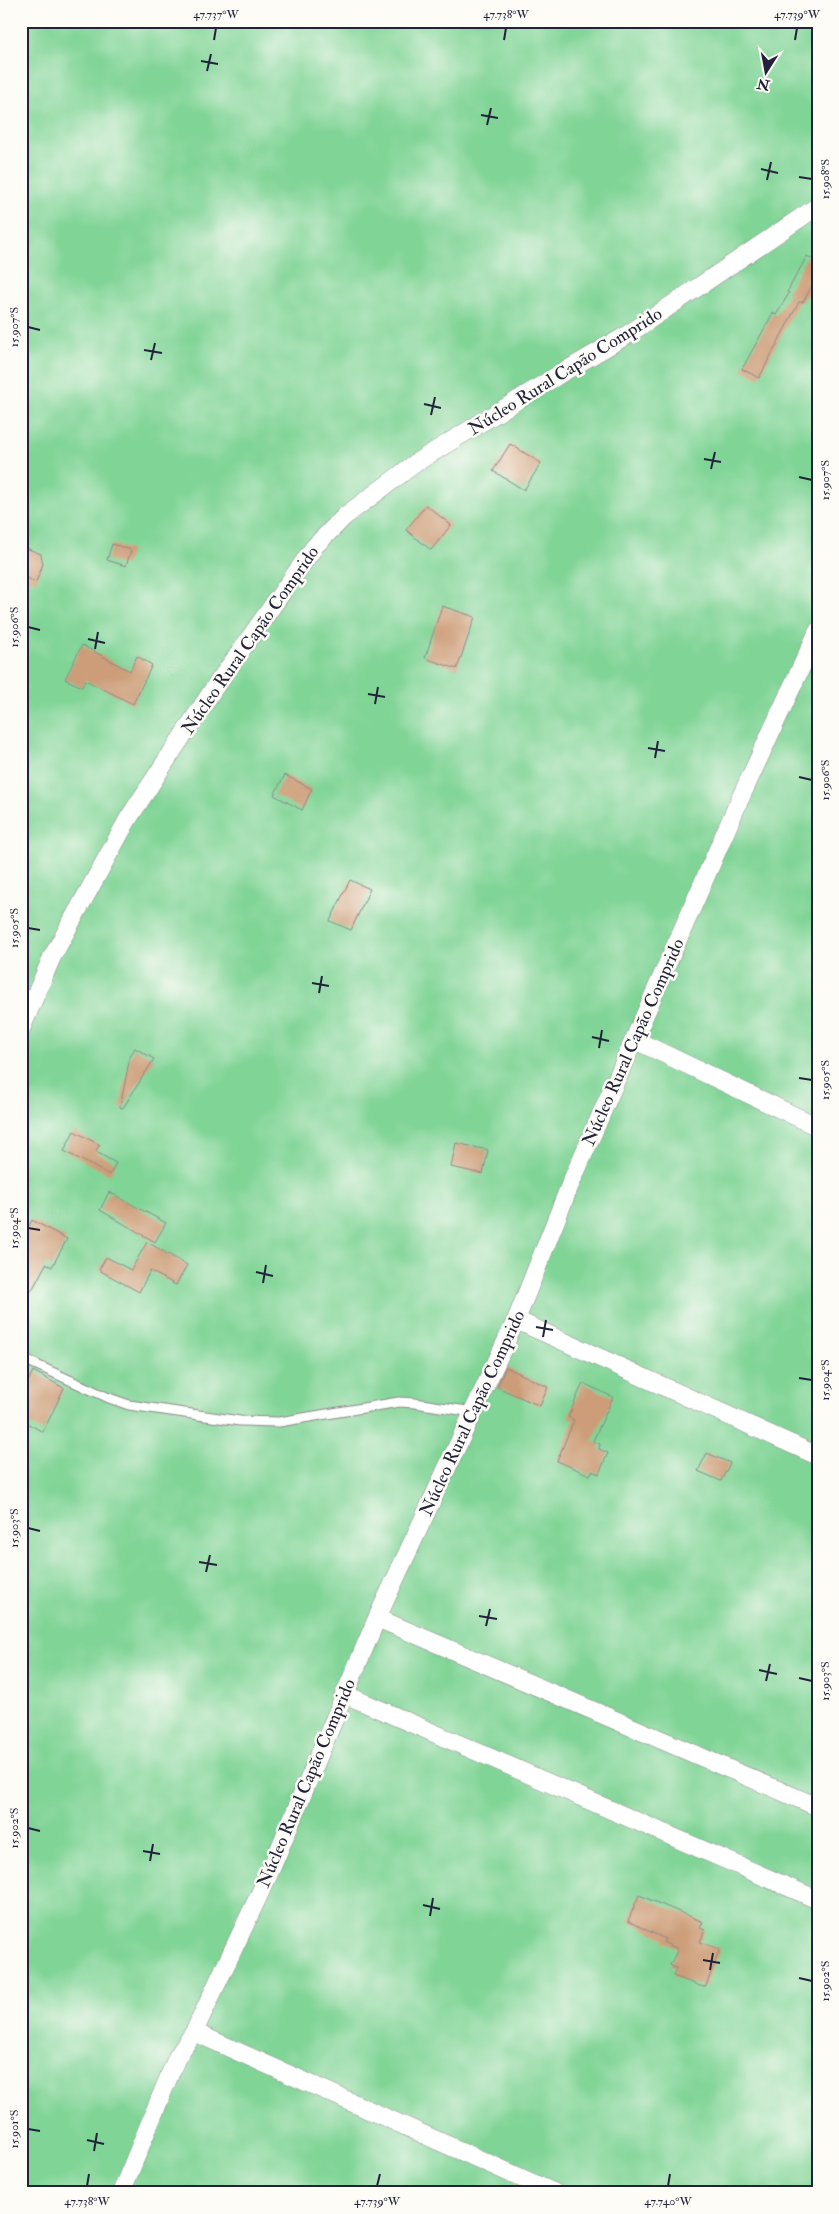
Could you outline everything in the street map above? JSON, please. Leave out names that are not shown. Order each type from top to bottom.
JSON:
[{"type":"street","name":"Núcleo Rural Capão Comprido","points":[[21,1029],[52,957],[128,819],[262,618],[321,540],[345,516],[417,462],[627,335],[818,206]]},
{"type":"street","name":"Núcleo Rural Capão Comprido","points":[[121,2193],[176,2057],[194,2032],[268,1876],[377,1618],[516,1320],[570,1185],[740,801],[818,631]]},
{"type":"street","points":[[634,1040],[818,1127]]},
{"type":"street","points":[[516,1320],[818,1456]]},
{"type":"street","points":[[377,1618],[818,1806]]},
{"type":"street","points":[[344,1694],[818,1900]]},
{"type":"street","points":[[194,2032],[555,2193]]},
{"type":"lane","points":[[28,1361],[109,1398],[130,1405],[240,1421],[279,1422],[398,1402],[473,1412]]},
{"type":"green space","points":[[21,21],[818,21],[818,2193],[21,2193]]},
{"type":"building","points":[[807,256],[818,262],[818,276],[803,302],[799,302],[759,378],[742,369],[773,313],[776,315],[789,293],[787,292]]},
{"type":"building","points":[[510,444],[541,463],[524,490],[493,471]]},
{"type":"building","points":[[426,505],[451,525],[431,550],[406,530]]},
{"type":"building","points":[[112,544],[131,550],[126,566],[107,560]]},
{"type":"building","points":[[21,546],[41,554],[43,564],[36,582],[21,576]]},
{"type":"building","points":[[442,606],[475,617],[457,669],[425,658]]},
{"type":"building","points":[[82,645],[130,671],[137,656],[152,665],[133,704],[85,680],[82,687],[65,679]]},
{"type":"building","points":[[285,775],[312,789],[302,810],[274,795]]},
{"type":"building","points":[[350,880],[370,889],[351,930],[330,921]]},
{"type":"building","points":[[135,1048],[154,1059],[123,1108],[120,1107],[130,1057]]},
{"type":"building","points":[[74,1131],[100,1145],[96,1150],[98,1153],[116,1163],[110,1175],[64,1151]]},
{"type":"building","points":[[456,1143],[488,1150],[483,1174],[451,1167]]},
{"type":"building","points":[[109,1192],[166,1223],[155,1242],[100,1210]]},
{"type":"building","points":[[32,1220],[67,1239],[52,1267],[46,1264],[32,1290],[21,1284],[21,1241]]},
{"type":"building","points":[[147,1242],[187,1265],[176,1285],[150,1271],[139,1292],[99,1270],[106,1257],[131,1270]]},
{"type":"building","points":[[506,1367],[548,1387],[540,1406],[497,1387]]},
{"type":"building","points":[[33,1371],[64,1388],[43,1432],[21,1420],[21,1396]]},
{"type":"building","points":[[583,1383],[613,1397],[593,1441],[600,1444],[599,1449],[608,1453],[599,1474],[592,1471],[590,1475],[557,1461],[574,1420],[568,1417]]},
{"type":"building","points":[[707,1453],[730,1463],[721,1481],[698,1471]]},
{"type":"building","points":[[639,1895],[703,1922],[700,1928],[705,1930],[700,1942],[720,1949],[706,1986],[703,1987],[673,1976],[676,1968],[670,1965],[678,1949],[663,1942],[665,1939],[628,1921]]}]
